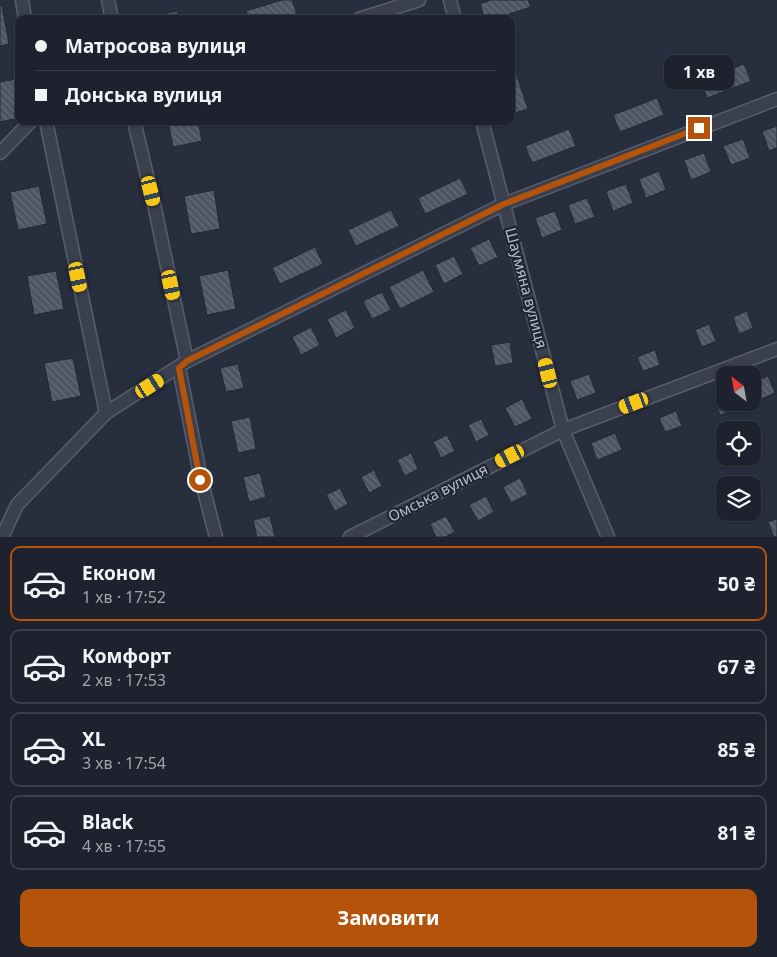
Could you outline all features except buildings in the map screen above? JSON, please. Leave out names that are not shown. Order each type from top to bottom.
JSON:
[{"type":"street","points":[[22,0],[24,15]]},
{"type":"street","points":[[108,0],[111,15]]},
{"type":"street","points":[[371,15],[419,0]]},
{"type":"street","points":[[450,0],[454,15]]},
{"type":"street","points":[[2,537],[17,505],[106,413],[183,364],[504,204],[777,99]]},
{"type":"street","points":[[0,153],[27,125]]},
{"type":"street","points":[[47,125],[106,413]]},
{"type":"street","points":[[135,125],[155,209],[183,364],[200,480],[216,537]]},
{"type":"street","name":"Шаумяна вулиця","points":[[483,125],[563,430],[608,537]]},
{"type":"street","name":"Омська вулиця","points":[[350,537],[563,430],[777,349]]},
{"type":"route","points":[[200,480],[179,368],[187,361],[504,204],[699,128]]}]
